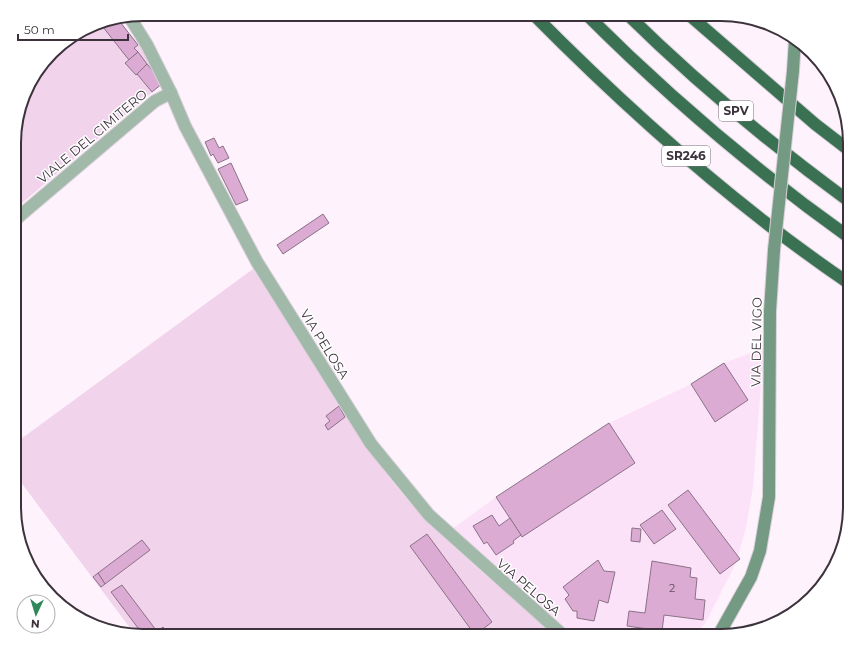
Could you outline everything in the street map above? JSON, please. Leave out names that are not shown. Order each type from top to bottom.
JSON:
[{"type":"highway","name":"SR246","points":[[540,21],[598,79],[672,145],[746,206],[843,279]]},
{"type":"highway","name":"SPV","points":[[593,21],[699,120],[766,175],[843,233]]},
{"type":"highway","name":"SPV","points":[[635,21],[723,101],[786,153],[843,197]]},
{"type":"highway","points":[[696,21],[815,124],[843,145]]},
{"type":"street","name":"VIA PELOSA","points":[[133,22],[148,45],[171,93],[184,126],[257,262],[371,444],[428,516],[556,629]]},
{"type":"street","name":"VIA DEL VIGO","points":[[722,629],[751,577],[760,551],[769,498],[770,311],[774,250],[795,45]]},
{"type":"street","name":"VIALE DEL CIMITERO","points":[[21,215],[155,100],[171,93]]},
{"type":"shaded area","points":[[121,23],[152,61],[163,83],[21,204],[21,143],[25,111],[30,96],[41,75],[62,51],[82,37],[104,27]]},
{"type":"shaded area","points":[[253,269],[353,422],[372,454],[395,484],[419,512],[445,538],[549,629],[130,628],[21,482],[21,439]]},
{"type":"shaded area","points":[[764,348],[753,487],[746,528],[738,556],[740,559],[736,563],[701,629],[549,629],[441,537],[496,497],[609,423],[691,384],[724,363]]},
{"type":"building","points":[[121,23],[138,45],[134,48],[138,52],[129,60],[103,27]]},
{"type":"building","points":[[138,52],[147,64],[136,75],[125,63]]},
{"type":"building","points":[[147,64],[163,83],[152,92],[137,74]]},
{"type":"building","points":[[214,138],[219,148],[223,146],[229,158],[218,163],[213,154],[211,156],[205,142]]},
{"type":"building","points":[[231,163],[248,200],[236,205],[218,169]]},
{"type":"building","points":[[323,214],[329,223],[283,254],[277,245]]},
{"type":"building","points":[[724,363],[748,400],[715,422],[691,384]]},
{"type":"building","points":[[339,406],[345,417],[328,430],[325,425],[330,421],[326,416]]},
{"type":"building","points":[[609,423],[635,463],[522,537],[496,497]]},
{"type":"building","points":[[688,490],[740,559],[720,574],[668,505]]},
{"type":"building","points":[[662,510],[676,529],[654,544],[640,525]]},
{"type":"building","points":[[492,515],[499,526],[510,518],[521,535],[513,541],[514,543],[496,555],[487,542],[484,544],[473,526]]},
{"type":"building","points":[[632,528],[641,529],[640,542],[631,541]]},
{"type":"building","points":[[427,534],[492,622],[483,629],[471,629],[410,546]]},
{"type":"building","points":[[142,540],[150,550],[105,584],[98,573]]},
{"type":"building","points":[[598,560],[604,571],[615,572],[608,603],[599,600],[594,621],[577,618],[577,611],[573,611],[565,599],[569,595],[563,587]]},
{"type":"building","points":[[652,561],[691,568],[690,577],[697,578],[695,599],[705,600],[703,620],[664,615],[662,629],[648,629],[627,626],[629,611],[645,613]]},
{"type":"building","points":[[98,573],[105,584],[101,587],[93,577]]},
{"type":"building","points":[[122,585],[155,629],[139,629],[111,592]]}]
